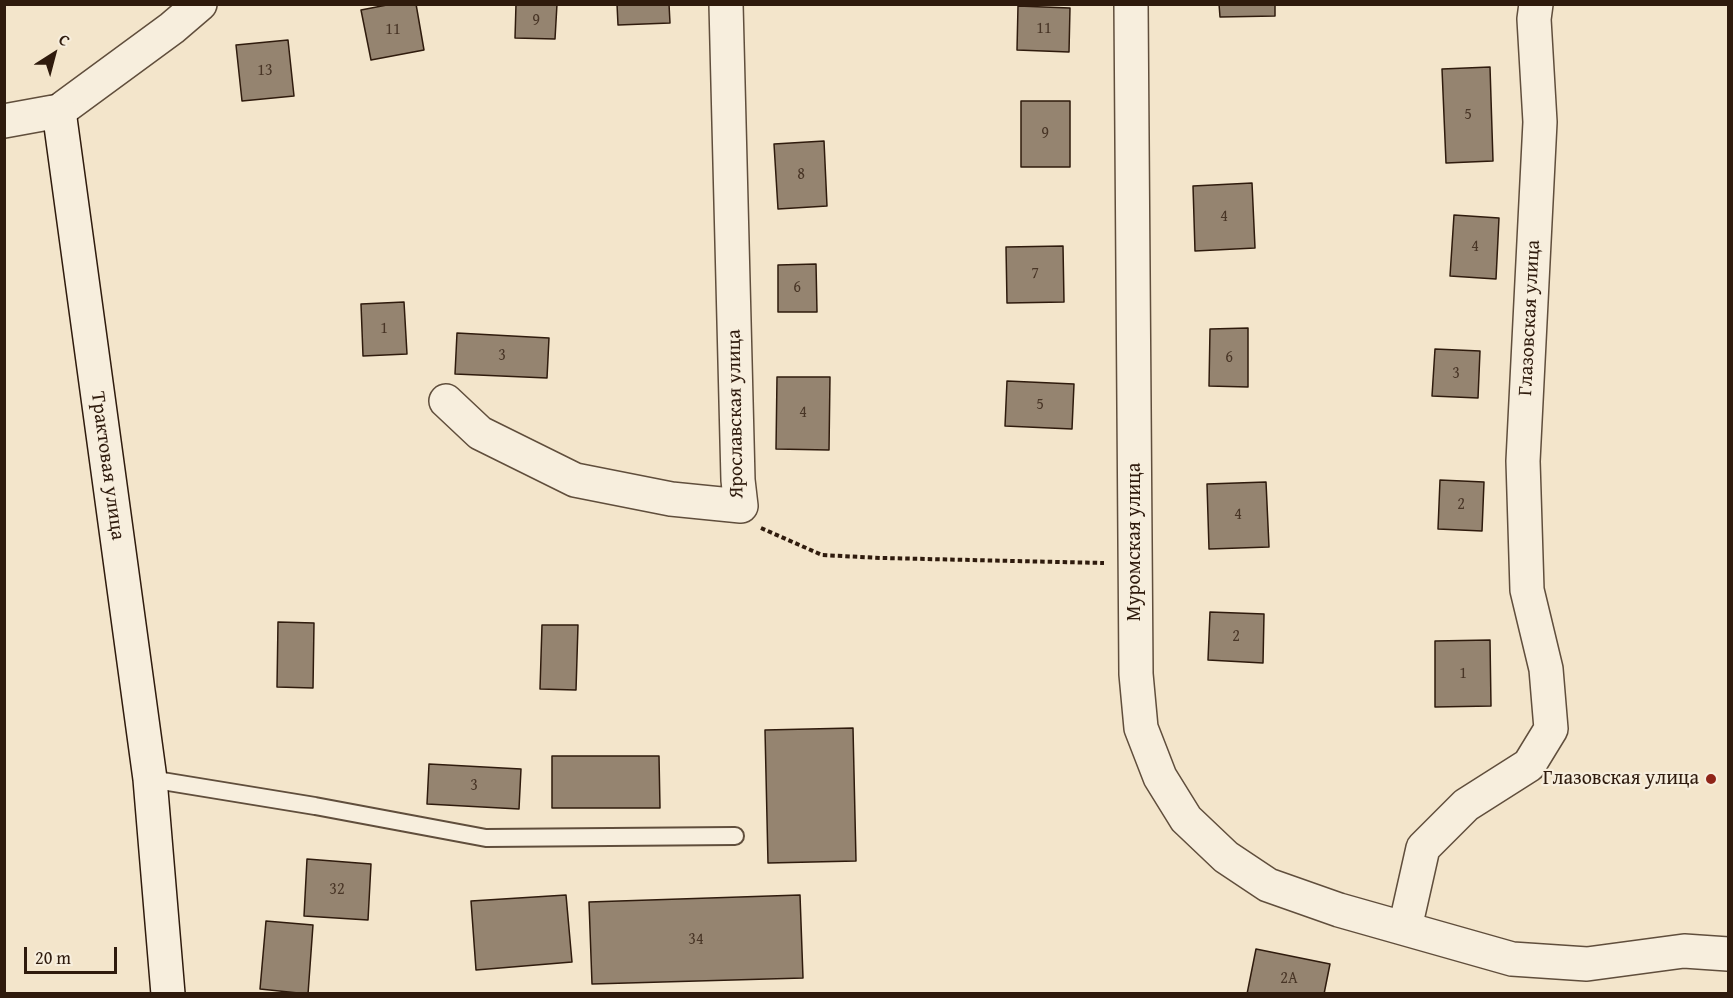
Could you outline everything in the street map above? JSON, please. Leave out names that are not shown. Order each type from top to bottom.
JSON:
[{"type":"street","name":"Ярославская улица","points":[[446,401],[480,433],[576,480],[671,499],[741,506],[738,480],[726,4]]},
{"type":"street","name":"Муромская улица","points":[[1131,4],[1136,674],[1141,728],[1160,777],[1186,819],[1226,856],[1268,885],[1339,910],[1512,959],[1587,964],[1684,951],[1728,954]]},
{"type":"street","name":"Глазовская улица","points":[[1405,928],[1422,848],[1466,804],[1529,765],[1551,729],[1546,669],[1527,590],[1523,461],[1540,122],[1534,19],[1536,4]]},
{"type":"street","points":[[4,121],[59,111],[196,6]]},
{"type":"street","name":"Трактовая улица","points":[[59,111],[150,779],[168,993]]},
{"type":"lane","points":[[150,779],[315,806],[486,838],[735,836]]},
{"type":"path","points":[[741,506],[763,530],[822,555],[1135,564]]},
{"type":"building","points":[[392,4],[416,4],[424,50],[371,60],[361,10]]},
{"type":"building","points":[[516,4],[557,4],[555,39],[515,38]]},
{"type":"building","points":[[617,4],[669,4],[670,23],[618,25]]},
{"type":"building","points":[[1219,4],[1275,4],[1275,16],[1220,17]]},
{"type":"building","points":[[1018,6],[1070,8],[1069,52],[1017,50]]},
{"type":"building","points":[[288,40],[294,96],[242,101],[236,45]]},
{"type":"building","points":[[1490,67],[1493,161],[1446,163],[1442,69]]},
{"type":"building","points":[[1021,101],[1070,101],[1070,167],[1021,167]]},
{"type":"building","points":[[824,141],[827,206],[778,209],[774,144]]},
{"type":"building","points":[[1252,183],[1255,248],[1195,251],[1193,186]]},
{"type":"building","points":[[1454,215],[1499,218],[1496,279],[1450,276]]},
{"type":"building","points":[[1063,246],[1064,302],[1007,303],[1006,247]]},
{"type":"building","points":[[816,264],[817,312],[778,312],[778,265]]},
{"type":"building","points":[[404,302],[407,354],[363,356],[361,304]]},
{"type":"building","points":[[1248,328],[1248,387],[1209,386],[1210,329]]},
{"type":"building","points":[[457,333],[549,338],[547,378],[455,374]]},
{"type":"building","points":[[1435,349],[1480,351],[1478,398],[1432,396]]},
{"type":"building","points":[[777,377],[830,377],[829,450],[776,449]]},
{"type":"building","points":[[1007,381],[1074,384],[1072,429],[1005,426]]},
{"type":"building","points":[[1440,480],[1484,482],[1482,531],[1438,529]]},
{"type":"building","points":[[1266,482],[1269,547],[1209,549],[1207,484]]},
{"type":"building","points":[[1210,612],[1264,614],[1263,663],[1208,660]]},
{"type":"building","points":[[278,622],[314,623],[313,688],[277,687]]},
{"type":"building","points":[[542,625],[578,625],[576,690],[540,689]]},
{"type":"building","points":[[1490,640],[1491,706],[1435,707],[1435,641]]},
{"type":"building","points":[[853,728],[856,861],[768,863],[765,730]]},
{"type":"building","points":[[552,756],[659,756],[660,808],[552,808]]},
{"type":"building","points":[[429,764],[521,769],[519,809],[427,804]]},
{"type":"building","points":[[307,859],[371,864],[368,920],[304,916]]},
{"type":"building","points":[[566,895],[572,962],[476,970],[471,901]]},
{"type":"building","points":[[800,895],[803,978],[592,984],[589,902]]},
{"type":"building","points":[[266,921],[313,925],[308,994],[260,989]]},
{"type":"building","points":[[1256,949],[1330,964],[1324,994],[1247,994]]},
{"type":"place","name":"Глазовская улица","points":[[1711,779]]}]
